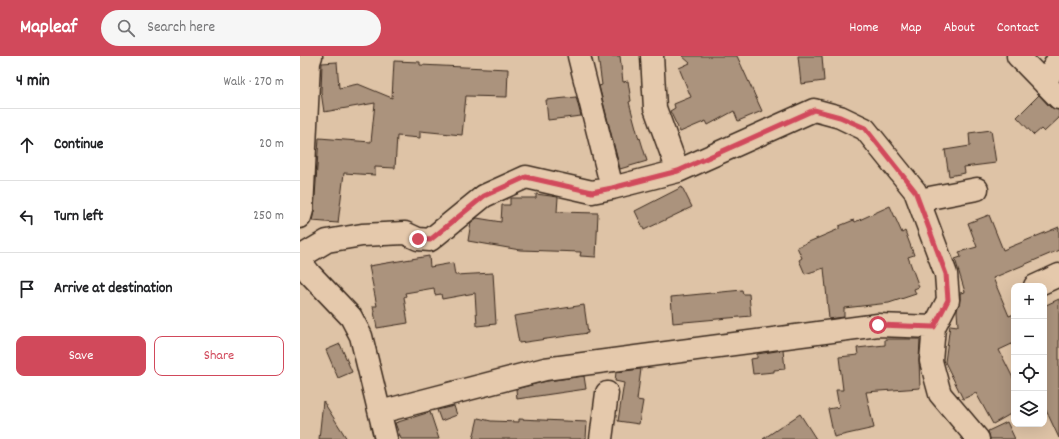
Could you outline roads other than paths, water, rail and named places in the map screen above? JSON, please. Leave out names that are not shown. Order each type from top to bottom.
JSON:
[{"type":"street","points":[[300,217],[302,210],[309,62],[311,56]]},
{"type":"street","points":[[579,56],[612,188]]},
{"type":"street","points":[[652,56],[655,108],[678,171]]},
{"type":"street","points":[[1018,56],[1052,91]]},
{"type":"street","points":[[1052,91],[1059,57]]},
{"type":"street","points":[[386,439],[361,336],[351,317],[303,268],[327,241],[362,235],[405,233],[418,239],[430,240],[484,196],[526,177],[592,192],[612,188],[678,171],[814,110],[840,117],[865,128],[915,191],[946,274],[948,300],[934,327],[931,361],[940,394],[978,439]]},
{"type":"street","points":[[918,200],[977,189]]},
{"type":"street","points":[[1042,283],[1059,275]]},
{"type":"street","points":[[380,412],[545,369],[878,325],[934,327]]},
{"type":"street","points":[[601,439],[606,393]]}]
